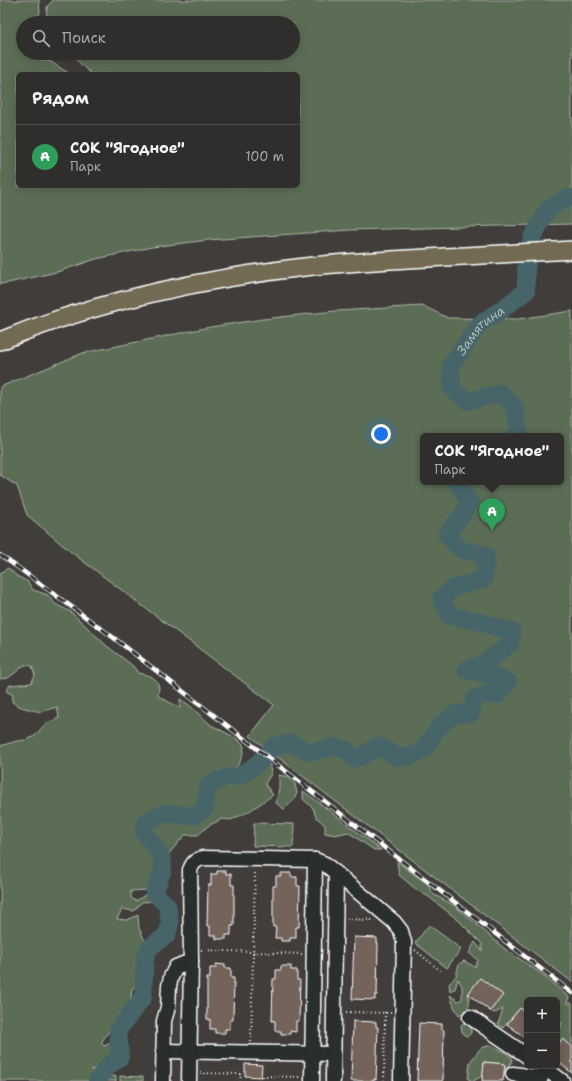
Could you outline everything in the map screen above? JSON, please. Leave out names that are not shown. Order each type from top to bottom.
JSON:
[{"type":"main road","points":[[0,341],[73,315],[125,300],[237,276],[314,266],[388,260],[572,250]]},
{"type":"lane","points":[[193,1079],[189,1051],[191,956],[190,870],[193,863],[203,858],[315,860],[325,864],[394,922],[401,931],[404,942],[401,1081]]},
{"type":"lane","points":[[312,1081],[315,860]]},
{"type":"lane","points":[[333,1081],[336,873]]},
{"type":"lane","points":[[163,1081],[164,1021],[168,1007],[171,977],[176,967],[191,956]]},
{"type":"lane","points":[[470,1016],[524,1054]]},
{"type":"lane","points":[[164,1051],[333,1054]]},
{"type":"lane","points":[[513,1074],[542,1073],[562,1081]]},
{"type":"path","points":[[251,1053],[255,859]]},
{"type":"path","points":[[191,956],[253,952],[314,954]]},
{"type":"path","points":[[334,1012],[402,1013]]},
{"type":"path","points":[[384,1081],[385,1012]]},
{"type":"path","points":[[193,1079],[198,1073],[240,1074],[240,1081]]},
{"type":"path","points":[[262,1081],[263,1076],[302,1077],[302,1081]]},
{"type":"green space","points":[[0,0],[39,0],[40,12],[39,16],[16,16],[16,60],[42,60],[51,62],[67,72],[16,72],[16,188],[300,188],[300,72],[89,72],[78,60],[300,60],[300,16],[46,16],[47,7],[53,0],[572,0],[572,224],[350,230],[208,240],[152,247],[96,259],[57,272],[0,284]]},
{"type":"green space","points":[[423,306],[448,318],[518,319],[572,311],[572,982],[250,736],[274,705],[71,552],[27,515],[17,486],[0,475],[0,387],[83,353],[210,327],[263,319],[335,311]]},
{"type":"green space","points":[[8,568],[17,576],[28,582],[33,590],[48,595],[55,604],[71,612],[107,646],[133,666],[138,673],[151,676],[157,681],[159,687],[158,696],[180,708],[180,699],[211,725],[236,738],[244,746],[240,762],[235,768],[227,772],[217,771],[212,779],[219,785],[230,786],[239,780],[243,766],[258,769],[253,759],[262,757],[270,765],[271,774],[265,784],[273,795],[248,812],[231,820],[222,819],[208,826],[198,835],[185,835],[160,864],[155,877],[146,890],[131,891],[131,898],[136,901],[145,895],[159,901],[142,902],[134,911],[122,909],[117,919],[127,920],[138,915],[139,928],[146,943],[141,956],[146,967],[141,973],[141,982],[132,989],[130,1007],[101,1043],[105,1046],[122,1030],[125,1039],[124,1049],[111,1056],[101,1066],[91,1070],[103,1076],[116,1076],[116,1081],[0,1081],[0,746],[26,740],[35,736],[45,724],[59,718],[57,707],[40,712],[21,707],[12,702],[13,695],[6,691],[10,685],[31,683],[35,675],[32,666],[24,665],[8,678],[0,679],[0,573]]},
{"type":"green space","points":[[279,775],[289,777],[295,784],[297,793],[294,800],[284,809],[276,803],[279,788]]},
{"type":"green space","points":[[303,791],[381,850],[374,850],[348,832],[335,835],[325,833],[325,825],[316,817],[313,808],[303,799]]},
{"type":"green space","points":[[254,823],[294,824],[293,847],[253,846]]},
{"type":"green space","points":[[397,862],[428,884],[433,894],[455,906],[505,949],[539,972],[569,997],[567,1003],[572,1003],[572,1047],[562,1039],[560,1042],[560,1029],[562,1023],[560,1023],[560,997],[524,997],[524,1011],[520,1008],[503,1028],[498,1024],[503,1009],[495,1013],[490,1011],[502,995],[480,978],[468,994],[468,1007],[459,1015],[454,1007],[450,995],[458,1001],[462,999],[462,986],[458,979],[455,989],[450,991],[449,984],[456,976],[459,964],[464,961],[475,967],[478,960],[469,953],[475,942],[482,951],[482,944],[458,920],[399,875]]},
{"type":"green space","points":[[429,925],[461,949],[447,968],[415,943]]},
{"type":"green space","points":[[466,1022],[471,1026],[471,1033],[467,1037],[462,1032],[461,1025]]},
{"type":"green space","points":[[491,1045],[506,1053],[513,1059],[509,1067],[504,1069],[504,1064],[484,1062],[483,1076],[473,1081],[468,1079],[470,1062],[481,1048]]},
{"type":"green space","points":[[120,1076],[143,1077],[143,1081],[120,1081]]},
{"type":"building","points":[[217,871],[226,871],[226,874],[231,874],[231,885],[234,885],[234,926],[231,926],[231,935],[226,935],[226,939],[216,939],[216,935],[210,935],[210,926],[207,926],[208,885],[211,885],[211,874],[217,874]]},
{"type":"building","points":[[281,873],[291,873],[291,877],[297,877],[297,886],[300,886],[299,927],[296,927],[296,938],[290,938],[290,941],[281,941],[281,938],[275,938],[276,927],[273,927],[273,886],[276,886],[276,876],[281,876]]},
{"type":"building","points":[[354,937],[377,938],[377,995],[375,995],[375,1000],[352,999]]},
{"type":"building","points":[[216,964],[225,965],[225,968],[231,968],[231,978],[234,978],[233,1020],[230,1020],[230,1029],[225,1029],[225,1033],[215,1033],[215,1029],[210,1029],[210,1019],[207,1019],[207,978],[210,978],[210,968],[216,968]]},
{"type":"building","points":[[281,966],[291,966],[291,970],[297,970],[297,980],[300,980],[299,1021],[296,1021],[296,1032],[290,1031],[290,1034],[281,1034],[281,1031],[275,1031],[275,1021],[272,1021],[273,979],[276,979],[276,970],[281,970]]},
{"type":"building","points":[[480,978],[503,995],[490,1011],[468,994]]},
{"type":"building","points":[[520,1008],[524,1011],[524,1037],[507,1024]]},
{"type":"building","points":[[353,1021],[376,1022],[376,1027],[378,1027],[376,1080],[374,1079],[374,1081],[351,1081]]},
{"type":"building","points":[[419,1023],[442,1024],[442,1030],[444,1030],[443,1081],[417,1081]]},
{"type":"building","points":[[562,1039],[572,1047],[572,1073],[560,1063],[560,1042]]},
{"type":"building","points":[[484,1062],[505,1064],[503,1081],[482,1081]]},
{"type":"building","points":[[245,1064],[262,1065],[261,1077],[245,1076]]},
{"type":"waterway","name":"Замятина","points":[[518,433],[515,407],[500,393],[468,401],[452,390],[451,365],[480,324],[526,291],[526,268],[532,238],[548,209],[565,199],[572,198]]},
{"type":"waterway","name":"Замятина","points":[[97,1081],[107,1067],[120,1057],[118,1030],[143,997],[145,958],[150,947],[167,935],[170,923],[167,905],[154,893],[163,867],[161,856],[144,833],[146,821],[166,813],[194,816],[205,808],[208,786],[221,779],[242,775],[257,764],[275,746],[290,743],[310,752],[334,747],[347,750],[354,759],[365,755],[377,746],[396,757],[409,757],[423,750],[439,727],[454,714],[471,713],[475,699],[488,694],[498,695],[508,682],[494,676],[466,670],[483,664],[510,644],[512,632],[478,621],[450,616],[441,598],[454,588],[484,579],[486,555],[462,550],[447,535],[470,503],[458,485]]},
{"type":"railway","points":[[0,555],[114,638],[572,993]]},
{"type":"place","name":"СОК \"Ягодное\"","points":[[492,531]]}]
